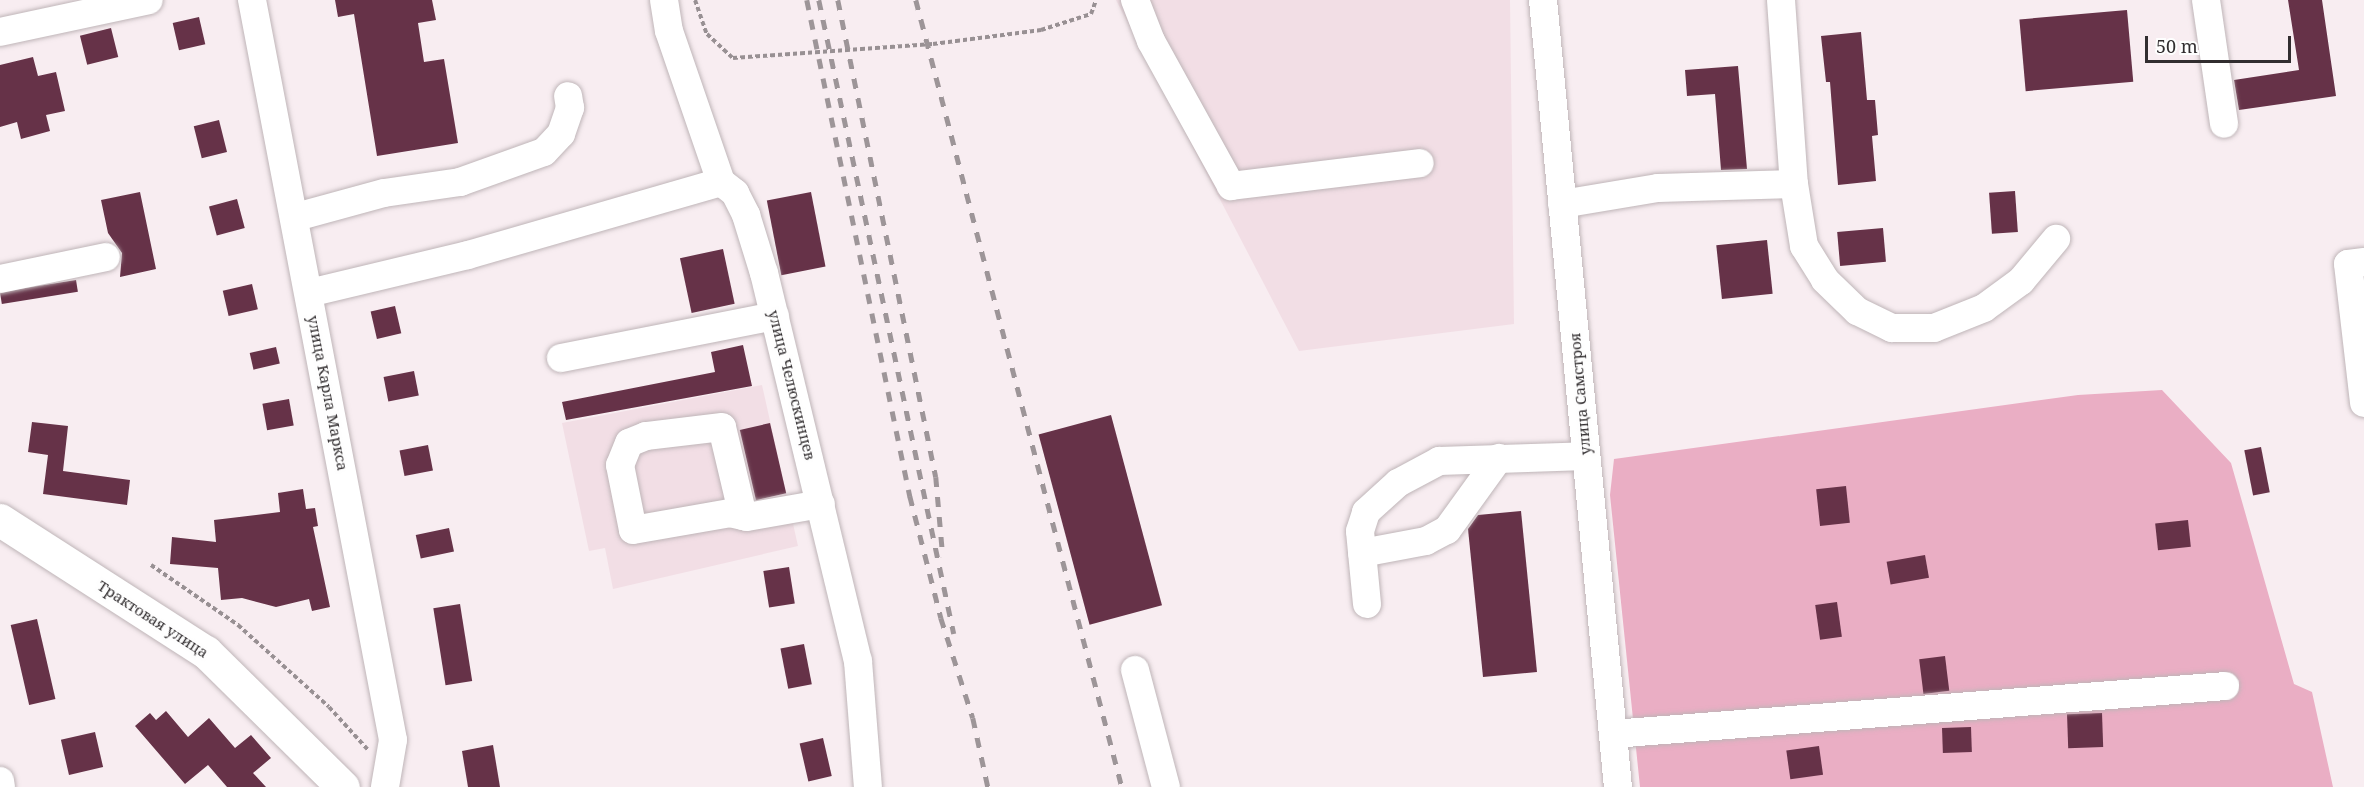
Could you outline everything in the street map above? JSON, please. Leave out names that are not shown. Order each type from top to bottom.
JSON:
[{"type":"main road","name":"Трактовая улица","points":[[0,520],[206,652],[343,787]]},
{"type":"street","points":[[0,32],[149,0]]},
{"type":"street","name":"улица Карла Маркса","points":[[252,0],[296,217],[393,740],[386,779]]},
{"type":"street","name":"улица Челюскинцев","points":[[664,0],[669,31],[721,183],[735,193],[746,215],[775,316],[858,661],[868,787]]},
{"type":"street","points":[[1135,0],[1151,41],[1231,186],[1420,163]]},
{"type":"street","name":"улица Самстроя","points":[[1543,0],[1618,787]]},
{"type":"street","points":[[1781,0],[1794,184],[1804,246],[1825,280],[1857,311],[1892,328],[1934,328],[1984,308],[2021,281],[2056,239]]},
{"type":"street","points":[[2206,0],[2224,124]]},
{"type":"street","points":[[296,217],[384,193],[460,182],[544,152],[561,134],[570,108],[568,96]]},
{"type":"street","points":[[309,293],[468,255],[721,183]]},
{"type":"street","points":[[1562,204],[1658,188],[1794,184]]},
{"type":"street","points":[[0,279],[106,257]]},
{"type":"street","points":[[2364,262],[2348,264],[2364,402]]},
{"type":"street","points":[[561,358],[775,316]]},
{"type":"street","points":[[742,516],[722,427],[646,436],[628,443],[620,465],[633,530],[730,513],[742,516],[821,504]]},
{"type":"street","points":[[1367,604],[1360,531],[1366,512],[1398,483],[1439,461],[1586,456]]},
{"type":"street","points":[[1362,553],[1426,540],[1447,530],[1499,458]]},
{"type":"street","points":[[1135,670],[1166,787]]},
{"type":"street","points":[[1613,734],[2225,686]]},
{"type":"street","points":[[0,781],[1,787]]},
{"type":"path","points":[[695,0],[707,34],[733,58],[933,44],[1041,30],[1091,14],[1096,0]]},
{"type":"path","points":[[151,565],[238,625],[329,707],[386,779]]},
{"type":"shaded area","points":[[1116,0],[1510,0],[1514,324],[1299,351]]},
{"type":"shaded area","points":[[762,385],[798,546],[613,589],[605,548],[589,551],[562,423]]},
{"type":"shaded area","points":[[2162,390],[2231,463],[2294,684],[2312,692],[2333,787],[1640,787],[1610,495],[1614,459],[2078,395]]},
{"type":"building","points":[[335,0],[432,0],[436,20],[418,23],[424,62],[444,59],[458,143],[377,156],[354,14],[338,17]]},
{"type":"building","points":[[2288,0],[2322,0],[2336,96],[2239,110],[2234,80],[2299,70]]},
{"type":"building","points":[[2127,10],[2133,82],[2026,91],[2019,19]]},
{"type":"building","points":[[199,17],[205,44],[179,50],[173,23]]},
{"type":"building","points":[[111,28],[118,57],[87,65],[80,36]]},
{"type":"building","points":[[1861,32],[1867,100],[1875,100],[1878,135],[1872,136],[1876,181],[1838,185],[1830,82],[1826,82],[1821,36]]},
{"type":"building","points":[[33,57],[38,76],[56,72],[65,111],[46,115],[50,131],[21,139],[17,122],[0,127],[0,65]]},
{"type":"building","points":[[1738,66],[1747,169],[1721,170],[1715,94],[1687,96],[1685,70]]},
{"type":"building","points":[[219,120],[227,152],[202,158],[194,126]]},
{"type":"building","points":[[2015,191],[2018,232],[1992,234],[1989,193]]},
{"type":"building","points":[[140,192],[156,269],[120,277],[122,253],[108,233],[101,200]]},
{"type":"building","points":[[811,192],[826,267],[781,275],[767,201]]},
{"type":"building","points":[[237,199],[245,228],[217,235],[209,207]]},
{"type":"building","points":[[1883,228],[1886,262],[1840,266],[1837,232]]},
{"type":"building","points":[[1767,240],[1773,294],[1722,299],[1716,245]]},
{"type":"building","points":[[723,249],[735,304],[692,313],[680,258]]},
{"type":"building","points":[[76,280],[78,292],[2,304],[0,292]]},
{"type":"building","points":[[252,284],[258,309],[229,316],[223,291]]},
{"type":"building","points":[[395,306],[401,333],[377,339],[371,312]]},
{"type":"building","points":[[743,345],[752,386],[566,420],[562,402],[715,372],[711,352]]},
{"type":"building","points":[[276,347],[280,364],[254,370],[250,353]]},
{"type":"building","points":[[414,371],[419,396],[388,401],[384,377]]},
{"type":"building","points":[[289,399],[294,426],[267,430],[262,404]]},
{"type":"building","points":[[1111,415],[1162,605],[1090,625],[1039,434]]},
{"type":"building","points":[[32,422],[68,426],[63,471],[130,480],[127,505],[43,494],[48,455],[28,452]]},
{"type":"building","points":[[770,423],[786,493],[756,500],[740,430]]},
{"type":"building","points":[[428,445],[433,471],[404,476],[400,451]]},
{"type":"building","points":[[2261,447],[2270,492],[2253,495],[2244,450]]},
{"type":"building","points":[[1846,486],[1850,523],[1820,526],[1816,489]]},
{"type":"building","points":[[303,489],[306,509],[315,508],[318,526],[313,527],[330,607],[312,611],[309,599],[276,607],[242,598],[221,600],[218,568],[170,564],[172,537],[216,542],[214,520],[280,512],[278,493]]},
{"type":"building","points":[[1521,511],[1537,672],[1483,677],[1468,529],[1478,515]]},
{"type":"building","points":[[2188,520],[2191,547],[2158,550],[2155,523]]},
{"type":"building","points":[[449,528],[454,551],[421,559],[416,535]]},
{"type":"building","points":[[1925,555],[1929,578],[1891,584],[1887,562]]},
{"type":"building","points":[[789,567],[795,604],[769,608],[763,571]]},
{"type":"building","points":[[1837,602],[1842,637],[1820,640],[1815,605]]},
{"type":"building","points":[[460,604],[472,681],[446,685],[433,608]]},
{"type":"building","points":[[37,619],[55,699],[29,705],[11,625]]},
{"type":"building","points":[[804,644],[812,684],[788,689],[780,649]]},
{"type":"building","points":[[1945,656],[1949,691],[1923,694],[1919,659]]},
{"type":"building","points":[[166,711],[188,737],[209,718],[235,748],[251,735],[271,758],[253,773],[266,787],[227,787],[208,765],[185,784],[135,726],[150,713],[156,720]]},
{"type":"building","points":[[2102,713],[2103,747],[2068,748],[2067,714]]},
{"type":"building","points":[[1971,727],[1972,752],[1943,753],[1942,728]]},
{"type":"building","points":[[95,732],[103,767],[69,775],[61,740]]},
{"type":"building","points":[[823,738],[832,776],[808,781],[800,743]]},
{"type":"building","points":[[493,745],[500,787],[468,787],[462,751]]},
{"type":"building","points":[[1819,746],[1823,775],[1790,779],[1786,751]]},
{"type":"railway","points":[[807,0],[910,496],[941,618],[973,718],[988,787]]},
{"type":"railway","points":[[819,0],[954,634]]},
{"type":"railway","points":[[838,0],[936,477],[943,557]]},
{"type":"railway","points":[[916,0],[1122,787]]}]
